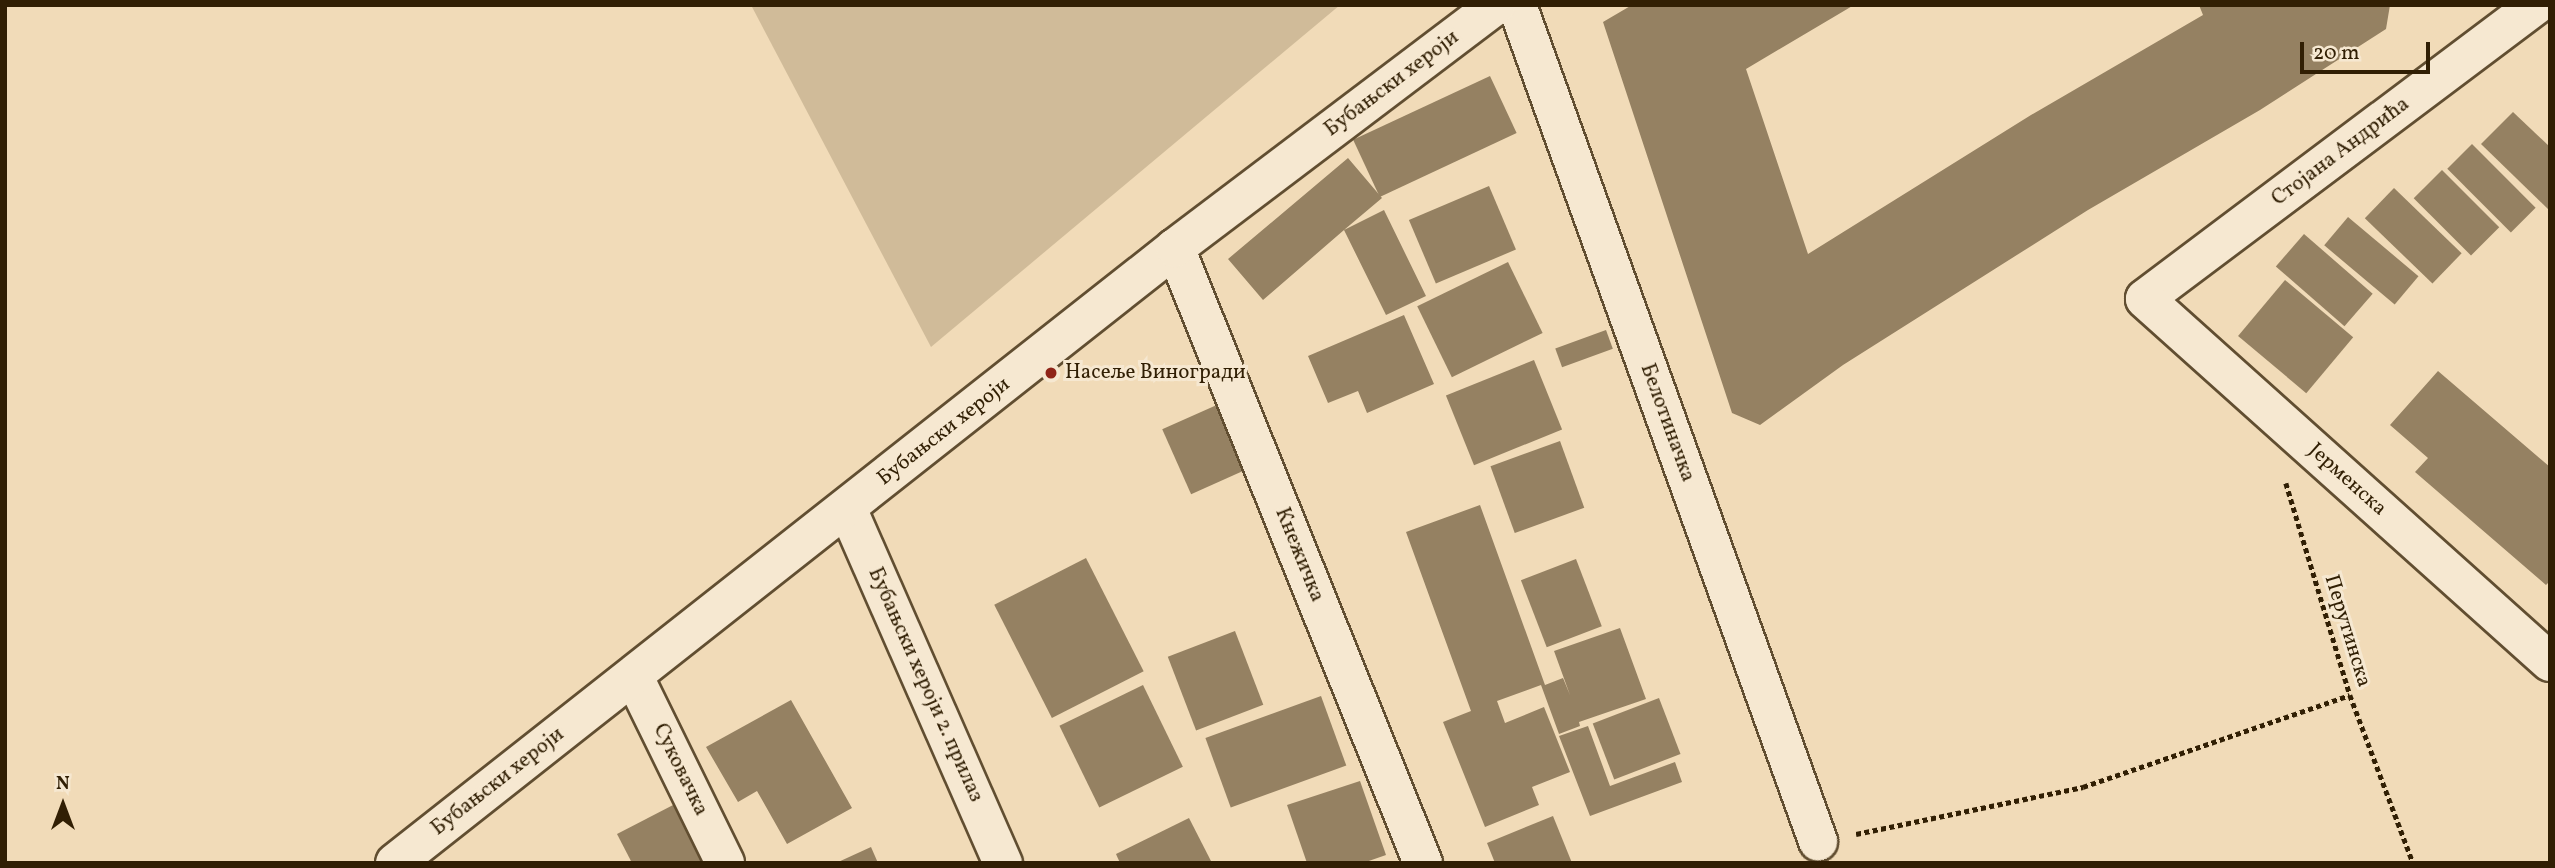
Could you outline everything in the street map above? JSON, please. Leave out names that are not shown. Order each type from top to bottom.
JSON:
[{"type":"street","name":"Бубањски хероји","points":[[395,863],[635,677],[1175,248],[1496,5]]},
{"type":"street","name":"Белотиначка","points":[[1517,5],[1818,841]]},
{"type":"street","name":"Стојана Андрића","points":[[2145,299],[2536,5]]},
{"type":"street","name":"Кнежичка","points":[[1175,248],[1423,863]]},
{"type":"street","name":"Јерменска","points":[[2145,299],[2550,662]]},
{"type":"street","name":"Бубањски хероји 2. прилаз","points":[[847,508],[1003,863]]},
{"type":"street","name":"Суковачка","points":[[635,677],[725,863]]},
{"type":"path","name":"Перутинска","points":[[2283,471],[2350,695],[2413,863]]},
{"type":"path","points":[[1818,841],[2083,788],[2350,695]]},
{"type":"shaded area","points":[[751,5],[1340,5],[931,347]]},
{"type":"building","points":[[1632,5],[1854,5],[1746,69],[1808,254],[2031,115],[2203,15],[2199,5],[2390,5],[2386,29],[2260,110],[2088,210],[1843,365],[1760,425],[1732,413],[1603,22]]},
{"type":"building","points":[[1490,76],[1517,133],[1380,197],[1353,140]]},
{"type":"building","points":[[2513,112],[2550,147],[2550,211],[2481,144]]},
{"type":"building","points":[[2472,144],[2536,208],[2511,232],[2447,169]]},
{"type":"building","points":[[1348,158],[1382,198],[1263,300],[1228,259]]},
{"type":"building","points":[[2442,170],[2499,227],[2471,256],[2414,198]]},
{"type":"building","points":[[1489,186],[1516,250],[1436,284],[1409,220]]},
{"type":"building","points":[[2394,188],[2462,253],[2432,284],[2365,218]]},
{"type":"building","points":[[1384,210],[1426,296],[1386,315],[1344,230]]},
{"type":"building","points":[[2348,217],[2418,276],[2395,304],[2324,245]]},
{"type":"building","points":[[2304,234],[2373,294],[2344,326],[2276,266]]},
{"type":"building","points":[[1508,262],[1543,333],[1452,377],[1417,306]]},
{"type":"building","points":[[2285,280],[2353,337],[2306,393],[2238,336]]},
{"type":"building","points":[[1404,315],[1434,384],[1367,413],[1358,391],[1328,403],[1308,356]]},
{"type":"building","points":[[1606,330],[1613,349],[1562,367],[1555,348]]},
{"type":"building","points":[[1534,360],[1562,430],[1474,465],[1446,396]]},
{"type":"building","points":[[2438,371],[2550,467],[2550,581],[2546,585],[2415,472],[2428,458],[2390,425]]},
{"type":"building","points":[[1228,400],[1257,465],[1191,494],[1162,429]]},
{"type":"building","points":[[1560,441],[1584,508],[1515,533],[1490,466]]},
{"type":"building","points":[[1480,505],[1545,685],[1563,678],[1570,695],[1554,651],[1620,628],[1646,699],[1579,722],[1580,726],[1559,734],[1541,685],[1497,701],[1505,723],[1544,707],[1570,772],[1532,787],[1539,805],[1485,827],[1443,722],[1471,711],[1406,532]]},
{"type":"building","points":[[1086,558],[1144,671],[1052,718],[994,605]]},
{"type":"building","points":[[1576,559],[1602,626],[1547,647],[1521,580]]},
{"type":"building","points":[[1235,631],[1263,705],[1196,731],[1168,657]]},
{"type":"building","points":[[1143,685],[1183,767],[1099,808],[1059,726]]},
{"type":"building","points":[[1321,696],[1346,766],[1231,808],[1205,738]]},
{"type":"building","points":[[1659,698],[1681,754],[1614,779],[1593,723]]},
{"type":"building","points":[[791,700],[852,808],[787,844],[757,791],[738,802],[706,747]]},
{"type":"building","points":[[1588,726],[1610,786],[1675,762],[1682,782],[1590,816],[1559,736]]},
{"type":"building","points":[[1360,781],[1386,855],[1363,863],[1307,863],[1287,805]]},
{"type":"building","points":[[677,803],[708,863],[632,863],[617,834]]},
{"type":"building","points":[[1553,816],[1572,863],[1495,863],[1487,843]]},
{"type":"building","points":[[1189,818],[1212,863],[1120,863],[1116,854]]},
{"type":"building","points":[[871,847],[878,863],[836,863]]},
{"type":"place","name":"Насеље Виногради","points":[[1051,373]]}]
